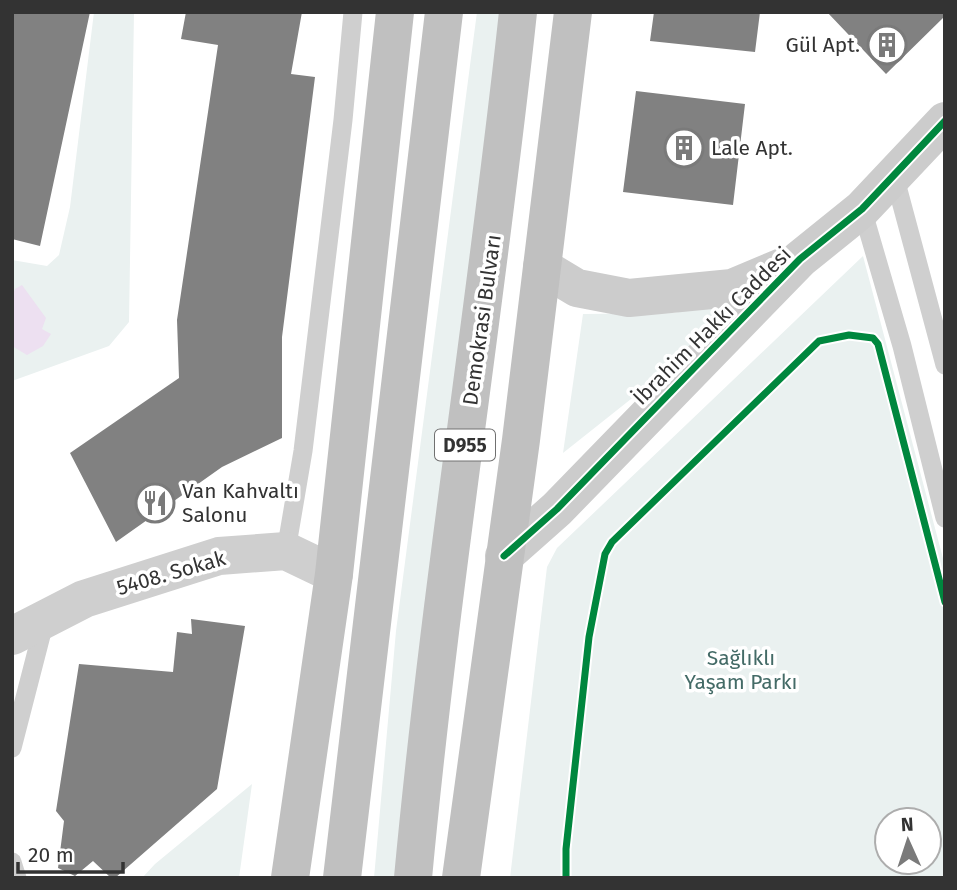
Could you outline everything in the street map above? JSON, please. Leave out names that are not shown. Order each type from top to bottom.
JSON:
[{"type":"highway","points":[[290,878],[334,574],[395,12]]},
{"type":"highway","points":[[342,878],[444,12]]},
{"type":"highway","name":"Demokrasi Bulvarı","points":[[413,878],[425,753],[499,195],[518,12]]},
{"type":"highway","points":[[461,878],[573,12]]},
{"type":"street","name":"İbrahim Hakkı Caddesi","points":[[504,556],[557,509],[800,259],[862,209],[941,132]]},
{"type":"street","points":[[542,267],[577,288],[642,297],[732,288],[800,259]]},
{"type":"street","name":"5408. Sokak","points":[[12,636],[84,599],[219,556],[286,551],[334,574]]},
{"type":"lane","points":[[286,551],[303,450],[344,120],[353,12]]},
{"type":"lane","points":[[894,175],[945,365]]},
{"type":"lane","points":[[862,209],[902,346],[945,518]]},
{"type":"lane","points":[[12,748],[46,619]]},
{"type":"lane","points":[[12,862],[17,878]]},
{"type":"green space","points":[[94,12],[134,12],[129,322],[109,346],[12,381],[12,260],[47,266],[59,255],[70,207]]},
{"type":"green space","points":[[477,12],[500,12],[405,878],[374,878],[396,631]]},
{"type":"green space","name":"Sağlıklı Yaşam Parkı","points":[[863,256],[945,566],[945,878],[510,878],[547,567],[557,548]]},
{"type":"green space","points":[[726,304],[694,349],[563,453],[583,314],[673,313]]},
{"type":"green space","points":[[252,784],[239,878],[142,878],[155,864]]},
{"type":"shaded area","points":[[22,285],[46,318],[42,329],[51,334],[43,346],[27,355],[12,346],[12,297],[15,289]]},
{"type":"building","points":[[12,12],[90,12],[40,246],[12,239]]},
{"type":"building","points":[[186,12],[302,12],[291,74],[315,77],[282,337],[282,438],[222,467],[116,542],[70,453],[179,378],[177,320],[218,45],[181,39]]},
{"type":"building","points":[[654,12],[760,12],[755,52],[650,41]]},
{"type":"building","name":"Gül Apt.","points":[[827,12],[945,12],[945,16],[886,74]]},
{"type":"building","name":"Lale Apt.","points":[[636,91],[745,104],[733,205],[623,192]]},
{"type":"building","points":[[191,619],[245,626],[217,789],[115,878],[111,878],[93,861],[75,876],[58,868],[64,821],[56,811],[79,664],[173,672],[177,632],[192,634]]},
{"type":"cycle path","points":[[504,556],[557,509],[800,259],[862,209],[945,121]]},
{"type":"cycle path","points":[[566,878],[566,849],[589,637],[605,554],[612,542],[819,341],[849,335],[873,338],[878,344],[945,602]]},
{"type":"place","name":"Gül Apt.","points":[[887,45]]},
{"type":"place","name":"Lale Apt.","points":[[684,148]]},
{"type":"place","name":"Van Kahvaltı Salonu","points":[[155,503]]}]
